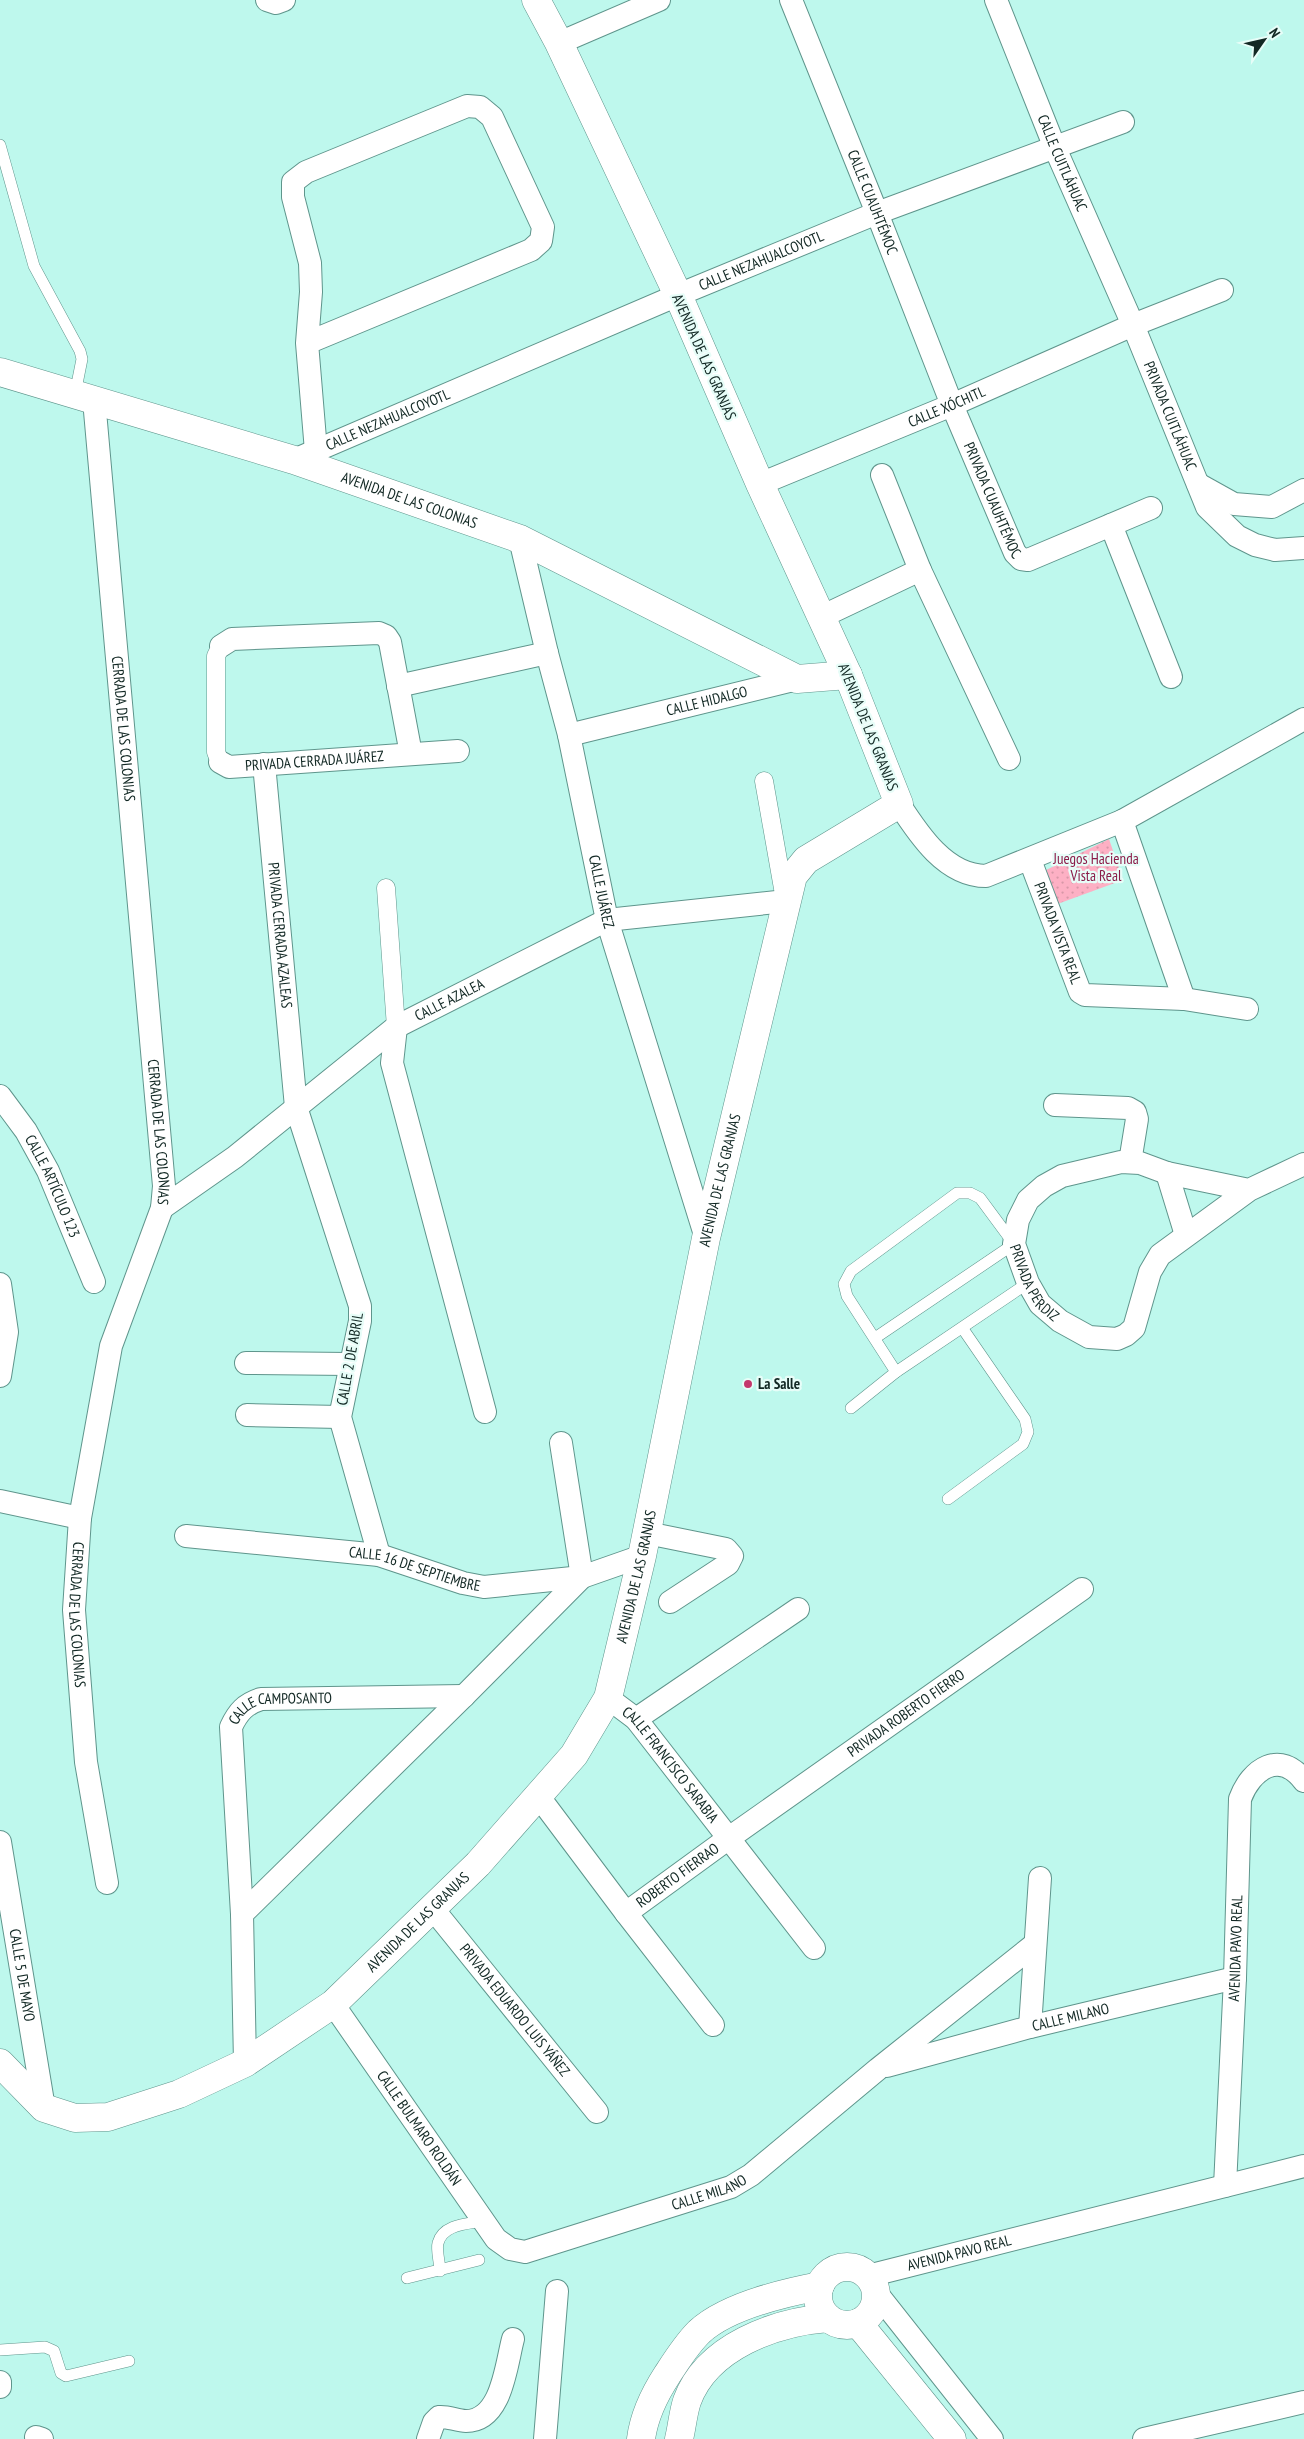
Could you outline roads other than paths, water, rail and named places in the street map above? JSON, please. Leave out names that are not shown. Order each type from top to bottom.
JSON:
[{"type":"street","name":"AVENIDA DE LAS GRANJAS","points":[[0,2063],[44,2108],[75,2118],[108,2117],[179,2094],[246,2063],[333,2004],[478,1864],[574,1755],[608,1698],[644,1545],[706,1238],[793,876],[806,860],[899,804],[848,675],[760,484],[678,295],[559,43],[536,0]]},
{"type":"street","points":[[559,43],[659,0]]},
{"type":"street","name":"CALLE CUAUHTÉMOC","points":[[791,0],[952,405]]},
{"type":"street","name":"CALLE CUITLÁHUAC","points":[[996,0],[1055,148],[1133,325]]},
{"type":"street","points":[[305,456],[307,343],[311,292],[310,263],[293,197],[293,182],[306,172],[466,106],[480,107],[492,117],[543,227],[541,241],[532,250],[307,343]]},
{"type":"street","name":"CALLE NEZAHUALCOYOTL","points":[[305,456],[678,295],[877,213],[1122,122]]},
{"type":"street","name":"CALLE XÓCHITL","points":[[760,484],[952,405],[1133,325],[1222,290]]},
{"type":"street","name":"PRIVADA CUITLÁHUAC","points":[[1133,325],[1207,507],[1237,536],[1255,545],[1275,550],[1304,548]]},
{"type":"street","name":"AVENIDA DE LAS COLONIAS","points":[[0,372],[85,397],[305,456],[520,539],[797,679]]},
{"type":"street","name":"CERRADA DE LAS COLONIAS","points":[[85,397],[164,1186],[162,1208],[111,1346],[80,1518],[74,1610],[86,1762],[108,1883]]},
{"type":"street","name":"PRIVADA CUAUHTÉMOC","points":[[952,405],[987,491],[1016,553],[1021,559],[1028,560],[1151,508]]},
{"type":"street","points":[[882,475],[920,570],[1009,759]]},
{"type":"street","points":[[1198,484],[1234,504],[1272,507],[1304,490]]},
{"type":"street","points":[[1111,525],[1170,677]]},
{"type":"street","name":"CALLE JUÁREZ","points":[[520,539],[569,735],[607,920],[706,1238]]},
{"type":"street","points":[[821,617],[920,570]]},
{"type":"street","points":[[220,762],[216,752],[216,656],[221,646],[232,639],[379,633],[390,642],[411,754]]},
{"type":"street","points":[[398,686],[547,653]]},
{"type":"street","name":"CALLE HIDALGO","points":[[569,735],[797,679],[848,675]]},
{"type":"street","points":[[899,804],[937,854],[962,871],[975,876],[986,876],[1030,860],[1122,821],[1304,719]]},
{"type":"street","name":"PRIVADA CERRADA JUÁREZ","points":[[220,762],[229,767],[458,751]]},
{"type":"street","name":"PRIVADA CERRADA AZALEAS","points":[[264,764],[296,1107]]},
{"type":"street","points":[[764,781],[786,901]]},
{"type":"street","points":[[1122,821],[1184,999]]},
{"type":"street","name":"PRIVADA VISTA REAL","points":[[1030,860],[1076,986],[1080,992],[1085,995],[1184,999],[1247,1009]]},
{"type":"street","points":[[386,888],[396,1027],[392,1063],[485,1412]]},
{"type":"street","name":"CALLE AZALEA","points":[[162,1208],[235,1157],[396,1027],[607,920],[786,901]]},
{"type":"street","name":"CALLE ARTÍCULO 123","points":[[0,1096],[26,1131],[48,1171],[94,1282]]},
{"type":"street","points":[[1055,1105],[1128,1108],[1135,1112],[1137,1119],[1130,1162]]},
{"type":"street","name":"CALLE 2 DE ABRIL","points":[[296,1107],[360,1306],[360,1321],[349,1364],[340,1417],[379,1555]]},
{"type":"street","name":"PRIVADA PERDIZ","points":[[1249,1190],[1167,1173],[1130,1162],[1062,1176],[1044,1186],[1028,1200],[1018,1220],[1014,1244],[1028,1283],[1040,1304],[1060,1321],[1089,1337],[1105,1340],[1116,1338],[1126,1335],[1134,1328],[1150,1272],[1160,1255],[1249,1190],[1304,1164]]},
{"type":"street","points":[[1167,1173],[1186,1235]]},
{"type":"street","points":[[0,1284],[7,1332],[0,1376]]},
{"type":"street","points":[[246,1363],[349,1364]]},
{"type":"street","points":[[247,1415],[340,1417]]},
{"type":"street","points":[[242,1914],[582,1577],[561,1443]]},
{"type":"street","points":[[0,1502],[80,1518]]},
{"type":"street","name":"CALLE 16 DE SEPTIEMBRE","points":[[186,1536],[379,1555],[430,1570],[463,1583],[484,1587],[582,1577],[644,1545]]},
{"type":"street","points":[[644,1545],[726,1549],[732,1556],[728,1564],[670,1602]]},
{"type":"street","name":"PRIVADA ROBERTO FIERRO","points":[[729,1838],[1082,1589]]},
{"type":"street","points":[[636,1719],[798,1609]]},
{"type":"street","name":"CALLE CAMPOSANTO","points":[[246,2063],[242,1914],[231,1727],[238,1714],[247,1704],[261,1699],[464,1696]]},
{"type":"street","name":"CALLE FRANCISCO SARABIA","points":[[608,1698],[636,1719],[814,1948]]},
{"type":"street","name":"AVENIDA PAVO REAL","points":[[1224,2186],[1235,1978],[1240,1799],[1245,1785],[1257,1772],[1273,1764],[1290,1767],[1304,1781]]},
{"type":"street","points":[[539,1797],[626,1913],[713,2024]]},
{"type":"street","name":"ROBERTO FIERRAO","points":[[626,1913],[729,1838]]},
{"type":"street","name":"CALLE 5 DE MAYO","points":[[0,1842],[44,2108]]},
{"type":"street","points":[[1030,2028],[1040,1878]]},
{"type":"street","name":"PRIVADA EDUARDO LUIS YÁÑEZ","points":[[433,1909],[597,2112]]},
{"type":"street","name":"CALLE MILANO","points":[[510,2249],[525,2252],[731,2187],[751,2175],[878,2069],[1035,1944]]},
{"type":"street","name":"CALLE MILANO","points":[[878,2069],[1030,2028],[1235,1978]]},
{"type":"street","name":"CALLE BULMARO ROLDÁN","points":[[333,2004],[496,2239],[510,2249]]},
{"type":"street","name":"AVENIDA PAVO REAL","points":[[872,2284],[1224,2186],[1304,2166]]},
{"type":"street","points":[[872,2284],[872,2310],[858,2323],[838,2324],[828,2318],[821,2309],[818,2298],[820,2286],[826,2276],[836,2270],[847,2268],[858,2270],[872,2284],[992,2439]]},
{"type":"street","points":[[641,2439],[642,2428],[654,2394],[680,2354],[699,2332],[718,2318],[779,2294],[820,2286]]},
{"type":"street","points":[[545,2439],[557,2291]]},
{"type":"street","points":[[679,2439],[687,2401],[701,2376],[730,2349],[749,2338],[800,2320],[828,2318]]},
{"type":"street","points":[[858,2323],[952,2439]]},
{"type":"street","points":[[428,2439],[434,2422],[439,2417],[466,2421],[475,2420],[490,2411],[495,2404],[513,2339]]},
{"type":"street","points":[[0,2382],[0,2387]]},
{"type":"street","points":[[1144,2439],[1304,2402]]},
{"type":"lane","points":[[0,145],[34,266],[80,351],[85,397]]},
{"type":"lane","points":[[875,1338],[1014,1244],[980,1198],[970,1192],[957,1194],[850,1271],[844,1284],[847,1296],[896,1372]]},
{"type":"lane","points":[[851,1408],[896,1372],[963,1329],[1028,1283]]},
{"type":"lane","points":[[948,1499],[1023,1444],[1028,1432],[1025,1419],[963,1329]]},
{"type":"lane","points":[[440,2271],[438,2243],[445,2232],[455,2226],[483,2221]]},
{"type":"lane","points":[[407,2278],[478,2260]]},
{"type":"lane","points":[[0,2350],[46,2347],[54,2351],[62,2373],[66,2376],[129,2360]]},
{"type":"place","name":"La Salle","points":[[748,1384]]},
{"type":"park label","name":"Juegos Hacienda Vista Real","points":[[1096,868]]}]
